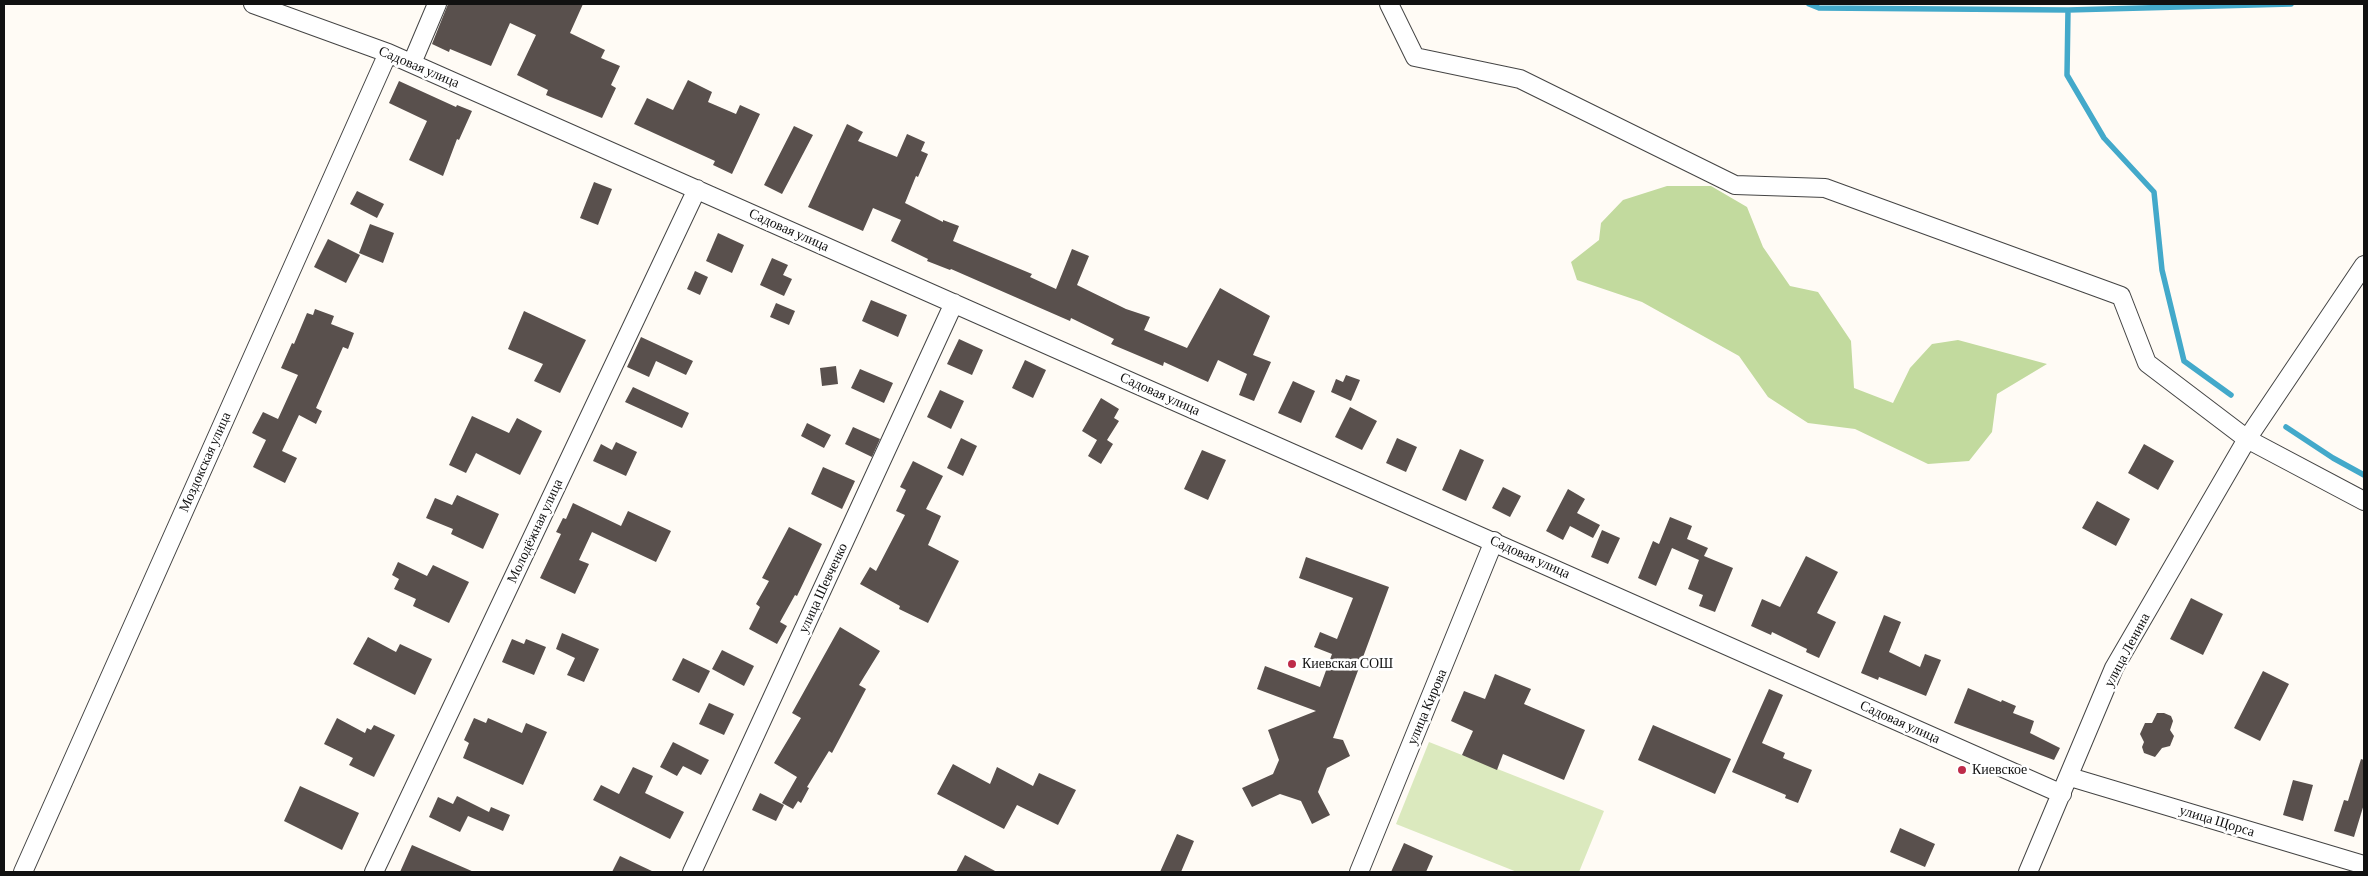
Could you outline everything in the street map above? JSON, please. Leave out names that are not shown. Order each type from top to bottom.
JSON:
[{"type":"street","name":"Садовая улица","points":[[253,4],[388,52],[2062,794]]},
{"type":"street","points":[[412,63],[436,4]]},
{"type":"street","points":[[1388,4],[1415,57],[1520,78],[1735,185],[1825,188],[2121,296],[2147,363],[2247,439],[2364,501]]},
{"type":"street","name":"Моздокская улица","points":[[23,872],[388,52]]},
{"type":"street","name":"Молодёжная улица","points":[[374,872],[696,189]]},
{"type":"street","name":"улица Ленина","points":[[2028,872],[2070,777],[2114,668],[2247,439],[2364,265]]},
{"type":"street","name":"улица Шевченко","points":[[692,872],[954,303]]},
{"type":"street","name":"улица Кирова","points":[[1359,872],[1494,541]]},
{"type":"street","name":"улица Щорса","points":[[2070,777],[2364,865]]},
{"type":"green space","points":[[1667,186],[1711,186],[1747,207],[1763,247],[1790,286],[1818,292],[1851,341],[1854,388],[1893,403],[1910,368],[1932,344],[1958,340],[2047,364],[1997,394],[1992,432],[1969,461],[1928,464],[1855,429],[1808,423],[1768,397],[1739,356],[1642,302],[1577,280],[1571,262],[1599,240],[1601,223],[1623,200]]},
{"type":"green space","points":[[1429,742],[1604,811],[1579,872],[1517,872],[1396,824]]},
{"type":"building","points":[[448,4],[583,4],[570,33],[605,50],[601,58],[620,66],[611,85],[616,88],[602,118],[546,95],[548,90],[517,75],[536,35],[510,23],[491,66],[450,49],[449,52],[432,44]]},
{"type":"building","points":[[688,80],[712,92],[708,102],[736,114],[740,105],[760,114],[732,174],[713,165],[715,161],[634,124],[647,98],[673,110]]},
{"type":"building","points":[[399,81],[456,107],[457,105],[472,111],[459,140],[457,139],[443,176],[409,160],[427,121],[389,103]]},
{"type":"building","points":[[847,124],[863,132],[858,141],[897,157],[907,134],[925,142],[921,151],[928,154],[918,177],[916,176],[905,203],[943,222],[943,220],[959,226],[953,241],[1032,274],[1030,277],[1056,289],[1072,249],[1089,256],[1077,285],[1126,309],[1150,317],[1144,330],[1187,348],[1220,288],[1270,316],[1253,355],[1271,362],[1254,401],[1239,395],[1247,374],[1218,360],[1208,382],[1164,362],[1163,366],[1111,344],[1114,339],[1071,318],[1070,321],[951,269],[927,261],[928,259],[891,241],[901,220],[873,208],[863,231],[808,207]]},
{"type":"building","points":[[794,126],[813,135],[782,194],[764,185]]},
{"type":"building","points":[[594,182],[612,189],[598,225],[580,218]]},
{"type":"building","points":[[357,191],[384,204],[377,218],[350,204]]},
{"type":"building","points":[[370,224],[394,233],[383,263],[359,253]]},
{"type":"building","points":[[718,233],[744,245],[732,273],[706,261]]},
{"type":"building","points":[[328,239],[360,255],[346,283],[314,267]]},
{"type":"building","points":[[772,258],[788,265],[783,275],[792,279],[784,296],[760,285]]},
{"type":"building","points":[[695,271],[708,277],[700,295],[687,289]]},
{"type":"building","points":[[871,300],[907,315],[898,337],[862,321]]},
{"type":"building","points":[[776,303],[795,311],[789,325],[770,317]]},
{"type":"building","points":[[315,309],[334,316],[331,324],[354,333],[348,349],[343,347],[316,408],[322,411],[316,424],[299,415],[282,451],[297,458],[285,483],[253,467],[266,440],[252,433],[263,412],[278,419],[298,375],[281,368],[307,313],[313,315]]},
{"type":"building","points":[[524,311],[586,340],[560,393],[534,381],[543,364],[508,349]]},
{"type":"building","points":[[641,337],[693,361],[686,375],[656,361],[649,377],[627,367]]},
{"type":"building","points":[[959,339],[983,350],[972,375],[947,364]]},
{"type":"building","points":[[1025,360],[1046,370],[1033,398],[1012,388]]},
{"type":"building","points":[[836,366],[838,384],[822,386],[820,368]]},
{"type":"building","points":[[860,369],[893,383],[884,403],[851,388]]},
{"type":"building","points":[[1346,375],[1360,380],[1351,401],[1331,392],[1336,379],[1343,382]]},
{"type":"building","points":[[1293,381],[1315,391],[1301,423],[1278,413]]},
{"type":"building","points":[[633,387],[689,413],[682,428],[625,402]]},
{"type":"building","points":[[940,390],[964,401],[951,429],[927,417]]},
{"type":"building","points":[[1101,398],[1119,409],[1114,418],[1119,421],[1107,440],[1113,444],[1101,464],[1088,456],[1097,440],[1082,431]]},
{"type":"building","points":[[1350,407],[1377,421],[1362,450],[1335,437]]},
{"type":"building","points":[[472,416],[509,433],[517,418],[542,431],[520,475],[476,453],[466,473],[449,465]]},
{"type":"building","points":[[807,423],[831,435],[824,448],[801,436]]},
{"type":"building","points":[[853,427],[880,439],[872,457],[845,444]]},
{"type":"building","points":[[961,438],[977,446],[963,476],[947,468]]},
{"type":"building","points":[[1397,438],[1417,447],[1406,472],[1386,463]]},
{"type":"building","points":[[616,442],[637,452],[626,476],[593,461],[601,444],[612,450]]},
{"type":"building","points":[[2144,444],[2174,461],[2158,490],[2128,473]]},
{"type":"building","points":[[1460,449],[1484,460],[1466,501],[1442,490]]},
{"type":"building","points":[[1202,450],[1226,460],[1208,500],[1184,489]]},
{"type":"building","points":[[913,461],[943,476],[926,509],[941,516],[928,545],[959,561],[928,623],[899,609],[900,606],[860,584],[870,567],[876,571],[905,515],[896,511],[906,490],[900,487]]},
{"type":"building","points":[[823,467],[855,481],[842,509],[811,494]]},
{"type":"building","points":[[1503,487],[1521,496],[1510,517],[1492,508]]},
{"type":"building","points":[[1568,489],[1585,499],[1577,513],[1600,525],[1593,538],[1570,526],[1563,540],[1546,531]]},
{"type":"building","points":[[457,495],[499,514],[483,549],[451,534],[453,529],[426,518],[435,498],[452,505]]},
{"type":"building","points":[[2097,501],[2130,519],[2116,546],[2082,528]]},
{"type":"building","points":[[573,503],[621,526],[628,511],[671,531],[656,562],[592,532],[579,560],[589,564],[575,594],[540,578],[561,534],[556,532],[563,518],[566,519]]},
{"type":"building","points":[[1670,517],[1692,526],[1687,539],[1708,548],[1704,556],[1733,568],[1715,612],[1699,606],[1703,595],[1688,589],[1699,560],[1672,548],[1656,586],[1638,578],[1653,541],[1659,544]]},
{"type":"building","points":[[789,527],[822,544],[797,596],[795,595],[780,622],[787,626],[777,644],[749,629],[760,607],[756,604],[769,581],[762,578]]},
{"type":"building","points":[[1602,530],[1620,538],[1608,564],[1591,557]]},
{"type":"building","points":[[1806,556],[1838,572],[1817,613],[1836,622],[1819,658],[1806,652],[1807,649],[1772,632],[1771,635],[1751,626],[1762,599],[1780,607]]},
{"type":"building","points":[[1306,557],[1389,587],[1333,738],[1343,740],[1350,756],[1327,768],[1318,792],[1330,815],[1312,824],[1301,801],[1280,794],[1252,807],[1242,788],[1273,774],[1279,760],[1268,730],[1316,711],[1257,689],[1265,666],[1320,687],[1332,654],[1314,647],[1320,632],[1337,639],[1353,598],[1299,578]]},
{"type":"building","points":[[398,562],[427,576],[433,565],[469,582],[449,623],[413,606],[416,599],[394,589],[399,579],[392,575]]},
{"type":"building","points":[[2191,598],[2223,614],[2203,655],[2170,639]]},
{"type":"building","points":[[1884,615],[1901,622],[1889,652],[1920,667],[1925,654],[1941,660],[1926,696],[1879,677],[1878,680],[1861,673]]},
{"type":"building","points":[[840,627],[880,651],[859,685],[866,689],[832,753],[829,751],[807,787],[809,788],[801,803],[798,801],[793,809],[782,803],[797,777],[774,763],[801,718],[792,713]]},
{"type":"building","points":[[562,633],[599,649],[584,682],[567,675],[575,658],[556,649]]},
{"type":"building","points":[[368,637],[396,652],[400,644],[432,659],[415,695],[353,664]]},
{"type":"building","points":[[512,639],[524,644],[526,639],[546,647],[534,675],[502,662]]},
{"type":"building","points":[[722,650],[754,666],[744,686],[712,669]]},
{"type":"building","points":[[683,658],[710,671],[699,693],[672,680]]},
{"type":"building","points":[[2263,671],[2289,684],[2260,741],[2234,728]]},
{"type":"building","points":[[1495,674],[1531,689],[1524,704],[1585,730],[1564,780],[1503,754],[1497,770],[1462,755],[1473,731],[1451,721],[1464,691],[1485,699]]},
{"type":"building","points":[[1968,688],[2001,702],[2002,700],[2016,706],[2013,713],[2034,721],[2030,733],[2060,748],[2054,760],[1954,723]]},
{"type":"building","points":[[1769,689],[1783,695],[1762,743],[1785,753],[1783,758],[1812,770],[1798,803],[1785,798],[1786,795],[1732,772]]},
{"type":"building","points":[[709,703],[734,714],[724,735],[699,724]]},
{"type":"building","points":[[2157,713],[2171,716],[2173,721],[2170,730],[2174,736],[2170,746],[2162,748],[2155,757],[2144,753],[2142,747],[2144,742],[2140,734],[2145,723],[2152,723]]},
{"type":"building","points":[[337,718],[365,733],[367,728],[371,730],[374,725],[395,735],[374,777],[349,765],[353,758],[324,744]]},
{"type":"building","points":[[474,718],[486,723],[488,718],[522,733],[526,723],[547,732],[523,785],[463,758],[469,743],[464,740]]},
{"type":"building","points":[[1653,725],[1731,759],[1715,794],[1638,760]]},
{"type":"building","points":[[673,742],[709,760],[701,775],[683,766],[677,776],[660,767]]},
{"type":"building","points":[[2361,759],[2364,760],[2364,804],[2354,837],[2334,831],[2344,800],[2348,801]]},
{"type":"building","points":[[953,764],[990,784],[997,767],[1033,786],[1039,773],[1076,790],[1058,825],[1017,805],[1004,829],[937,794]]},
{"type":"building","points":[[633,767],[653,776],[645,793],[684,812],[670,839],[593,800],[601,785],[619,794]]},
{"type":"building","points":[[2293,780],[2313,785],[2303,821],[2283,815]]},
{"type":"building","points":[[300,786],[359,813],[342,850],[284,821]]},
{"type":"building","points":[[760,793],[784,805],[776,821],[752,810]]},
{"type":"building","points":[[457,796],[489,812],[491,807],[510,815],[503,831],[468,816],[460,832],[429,817],[438,797],[453,804]]},
{"type":"building","points":[[1900,828],[1935,844],[1925,867],[1890,852]]},
{"type":"building","points":[[1177,834],[1194,841],[1181,872],[1160,872]]},
{"type":"building","points":[[1404,843],[1433,856],[1426,872],[1391,872]]},
{"type":"building","points":[[412,845],[474,872],[400,872]]},
{"type":"building","points":[[965,855],[997,872],[956,872]]},
{"type":"building","points":[[620,856],[654,872],[612,872]]},
{"type":"waterway","points":[[1809,4],[1819,8],[2068,10]]},
{"type":"waterway","points":[[2231,395],[2184,361],[2162,270],[2154,192],[2104,138],[2067,75],[2068,10],[2291,4]]},
{"type":"waterway","points":[[2286,427],[2333,458],[2364,475]]},
{"type":"place","name":"Киевская СОШ","points":[[1292,664]]},
{"type":"place","name":"Киевское","points":[[1962,770]]}]
